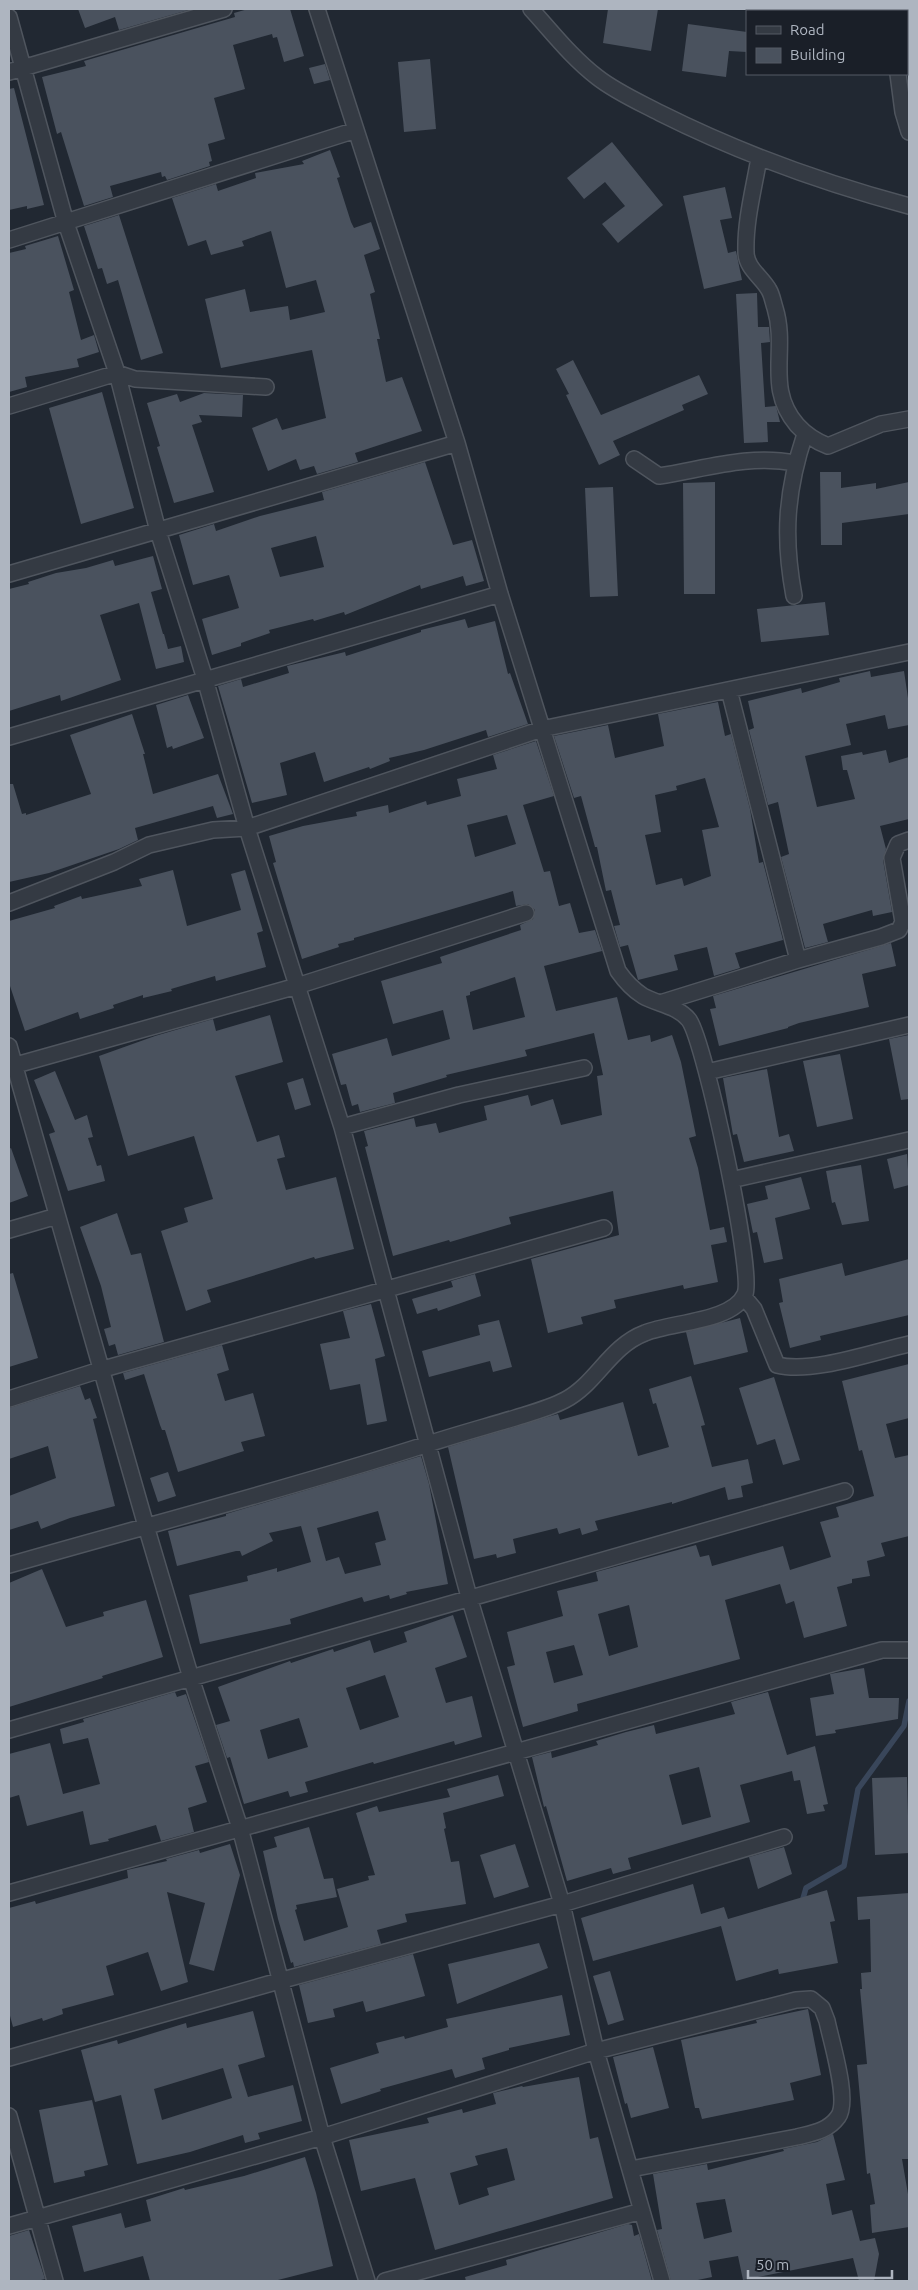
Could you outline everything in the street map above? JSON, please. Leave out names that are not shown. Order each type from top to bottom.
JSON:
[{"type":"street","points":[[9,72],[224,9]]},
{"type":"street","points":[[9,1565],[378,1461],[566,1400],[626,1342],[644,1333],[734,1308],[744,1296],[747,1288],[746,1270],[731,1180],[707,1072],[696,1035],[689,1020],[680,1012],[630,988],[618,971],[500,594],[457,443],[317,9]]},
{"type":"street","points":[[531,9],[584,67],[598,79],[687,126],[759,158],[846,189],[909,206]]},
{"type":"street","points":[[9,17],[66,223],[117,372],[158,531],[206,679],[247,828],[342,1127],[469,1597],[562,1904],[596,2051],[662,2281]]},
{"type":"street","points":[[898,75],[903,112],[909,132]]},
{"type":"street","points":[[9,240],[356,130]]},
{"type":"street","points":[[759,158],[746,235],[746,254],[749,266],[769,290],[777,314],[780,396],[788,415],[805,434],[817,442],[828,446],[881,424],[909,419]]},
{"type":"street","points":[[9,406],[117,372],[135,379],[266,387]]},
{"type":"street","points":[[794,596],[787,560],[786,524],[795,463],[805,434]]},
{"type":"street","points":[[9,574],[457,443]]},
{"type":"street","points":[[634,459],[659,476],[738,461],[775,459],[795,463]]},
{"type":"street","points":[[9,737],[500,594]]},
{"type":"street","points":[[9,903],[114,862],[149,846],[213,830],[247,828],[542,729],[909,652]]},
{"type":"street","points":[[729,690],[798,960]]},
{"type":"street","points":[[660,1003],[899,930],[903,922],[892,858],[898,844],[909,840]]},
{"type":"street","points":[[12,1067],[297,986],[526,913]]},
{"type":"street","points":[[707,1072],[909,1025]]},
{"type":"street","points":[[9,1046],[12,1067],[146,1526],[191,1678],[240,1828],[279,1981],[322,2137],[367,2281]]},
{"type":"street","points":[[342,1127],[459,1096],[584,1068]]},
{"type":"street","points":[[731,1180],[909,1140]]},
{"type":"street","points":[[9,1230],[57,1216]]},
{"type":"street","points":[[9,1399],[100,1370],[604,1228]]},
{"type":"street","points":[[744,1296],[754,1309],[777,1364],[788,1368],[812,1366],[909,1344]]},
{"type":"street","points":[[9,1730],[845,1491]]},
{"type":"street","points":[[9,1893],[514,1750],[882,1650],[909,1650]]},
{"type":"street","points":[[9,2058],[279,1981],[562,1904],[784,1837]]},
{"type":"street","points":[[9,2226],[322,2137],[596,2051],[796,2000],[811,1999],[822,2008],[827,2021],[843,2100],[840,2116],[830,2126],[818,2132],[797,2137],[631,2169]]},
{"type":"street","points":[[9,2116],[55,2281]]},
{"type":"street","points":[[385,2281],[642,2211]]},
{"type":"building","points":[[78,9],[192,9],[119,30],[115,17],[85,28]]},
{"type":"building","points":[[248,9],[290,9],[304,56],[284,62],[277,37],[273,38],[272,34],[233,45],[245,89],[214,98],[225,139],[208,144],[212,161],[209,162],[210,166],[167,180],[165,176],[162,177],[161,172],[110,186],[113,197],[84,206],[61,132],[57,134],[42,77],[86,66],[84,61],[235,17],[234,13]]},
{"type":"building","points":[[608,9],[658,9],[651,51],[603,43]]},
{"type":"building","points":[[688,24],[746,32],[746,52],[729,51],[726,77],[682,71]]},
{"type":"building","points":[[430,59],[436,129],[404,132],[398,62]]},
{"type":"building","points":[[325,64],[330,80],[314,84],[309,68]]},
{"type":"building","points":[[14,88],[44,205],[27,209],[27,206],[9,210],[9,89]]},
{"type":"building","points":[[612,142],[663,205],[618,243],[602,224],[625,206],[605,182],[584,199],[567,178]]},
{"type":"building","points":[[330,150],[340,177],[337,178],[354,228],[371,222],[380,249],[364,255],[375,292],[370,294],[380,339],[377,339],[386,382],[402,377],[422,431],[355,453],[358,462],[317,474],[314,466],[300,470],[296,459],[268,471],[252,428],[277,418],[282,430],[326,418],[312,350],[221,368],[205,299],[245,289],[250,312],[288,306],[290,320],[325,312],[316,280],[286,288],[271,231],[242,241],[244,246],[211,255],[206,240],[188,246],[172,198],[216,184],[218,191],[256,178],[255,173],[304,164],[302,161]]},
{"type":"building","points":[[725,187],[732,218],[720,220],[728,253],[736,251],[742,280],[704,289],[683,196]]},
{"type":"building","points":[[119,215],[163,353],[141,360],[118,280],[107,284],[102,268],[98,269],[84,226]]},
{"type":"building","points":[[58,236],[74,290],[69,292],[81,340],[94,335],[99,352],[77,359],[79,367],[25,377],[27,387],[9,392],[9,253],[26,249],[25,246]]},
{"type":"building","points":[[757,293],[758,327],[769,327],[770,342],[761,343],[765,407],[776,406],[780,422],[767,422],[768,442],[744,443],[736,294]]},
{"type":"building","points":[[573,360],[601,415],[699,375],[708,394],[682,405],[684,410],[613,441],[620,455],[599,465],[566,395],[569,394],[556,369]]},
{"type":"building","points":[[102,392],[134,508],[81,524],[49,408]]},
{"type":"building","points":[[204,393],[243,395],[242,417],[199,415],[202,422],[192,425],[214,492],[174,503],[157,447],[160,446],[147,403],[177,394],[180,402]]},
{"type":"building","points":[[425,462],[453,545],[472,540],[484,581],[466,586],[463,576],[421,589],[420,585],[345,615],[344,612],[314,621],[313,619],[269,630],[270,633],[241,643],[241,646],[212,655],[202,619],[239,608],[229,575],[193,585],[179,535],[214,524],[216,531],[260,516],[324,500],[322,492]],"holes":[[[316,536],[324,567],[280,577],[271,548]]]},
{"type":"building","points":[[820,472],[841,472],[841,488],[876,483],[876,489],[909,482],[909,514],[842,523],[842,545],[821,545]]},
{"type":"building","points":[[715,482],[715,594],[684,594],[683,483]]},
{"type":"building","points":[[613,487],[618,596],[590,597],[585,488]]},
{"type":"building","points":[[153,556],[162,589],[151,592],[163,634],[168,649],[181,646],[184,662],[156,669],[139,603],[100,615],[121,680],[61,701],[60,695],[9,711],[9,589],[29,584],[28,582],[56,573],[86,568],[113,560],[115,566]]},
{"type":"building","points":[[825,602],[829,635],[761,642],[757,609]]},
{"type":"building","points":[[465,619],[468,628],[495,621],[508,674],[510,673],[528,724],[488,737],[486,730],[424,750],[389,758],[390,761],[370,769],[369,767],[324,782],[315,752],[280,763],[287,795],[252,803],[218,686],[241,679],[243,687],[289,673],[287,666],[345,652],[346,656],[421,632],[421,630]]},
{"type":"building","points":[[870,671],[871,677],[904,671],[909,705],[909,725],[888,729],[885,715],[846,724],[851,745],[805,756],[817,807],[855,799],[847,770],[843,770],[841,756],[862,752],[863,755],[886,750],[889,763],[909,757],[909,819],[880,826],[886,849],[883,860],[892,912],[873,916],[872,910],[823,924],[828,942],[805,948],[781,857],[789,854],[778,802],[768,805],[749,730],[754,728],[748,701],[801,688],[802,693],[840,682],[839,678]]},
{"type":"building","points":[[188,695],[204,738],[173,749],[172,746],[167,748],[156,705]]},
{"type":"building","points":[[718,702],[725,736],[731,734],[750,809],[759,863],[763,862],[783,940],[735,953],[740,968],[714,976],[707,947],[674,955],[678,970],[638,980],[628,945],[620,947],[614,926],[620,925],[611,890],[606,891],[597,847],[595,847],[581,796],[574,798],[554,736],[608,725],[615,758],[664,746],[658,714]],"holes":[[[705,778],[719,827],[702,830],[711,876],[684,886],[682,878],[656,885],[645,835],[661,832],[655,795],[677,790],[676,786]]]},
{"type":"building","points":[[132,714],[145,754],[143,754],[153,794],[218,774],[233,814],[217,818],[213,806],[135,828],[138,840],[119,849],[49,873],[9,882],[9,784],[13,784],[22,814],[26,813],[26,815],[91,794],[70,735]]},
{"type":"building","points":[[536,741],[554,796],[523,805],[544,872],[550,871],[559,906],[570,903],[579,933],[595,930],[602,951],[544,966],[556,1011],[617,997],[628,1040],[650,1035],[651,1042],[672,1035],[681,1062],[696,1136],[689,1138],[698,1168],[710,1230],[724,1227],[727,1242],[711,1245],[718,1282],[684,1289],[683,1285],[614,1300],[616,1308],[581,1317],[583,1324],[548,1333],[531,1259],[619,1235],[613,1191],[509,1217],[511,1224],[393,1256],[365,1147],[368,1146],[364,1131],[414,1118],[416,1127],[436,1123],[439,1133],[487,1120],[484,1106],[528,1095],[531,1106],[553,1099],[561,1125],[602,1115],[597,1076],[603,1075],[594,1033],[525,1050],[527,1056],[446,1075],[447,1077],[393,1093],[395,1103],[360,1112],[358,1104],[352,1106],[346,1084],[341,1085],[332,1054],[387,1038],[392,1056],[450,1039],[443,1010],[393,1024],[381,981],[442,963],[440,957],[521,930],[520,925],[533,919],[535,910],[528,904],[516,906],[513,891],[354,938],[354,940],[338,944],[339,947],[302,959],[273,863],[276,862],[269,836],[303,826],[357,816],[356,812],[388,805],[389,813],[426,801],[427,805],[461,796],[457,779],[497,769],[493,755]],"holes":[[[507,815],[516,844],[475,857],[467,825]],[[515,977],[525,1017],[473,1030],[466,996],[470,995],[470,992]]]},
{"type":"building","points":[[173,870],[187,926],[241,910],[231,874],[245,870],[263,931],[257,933],[266,967],[216,981],[215,976],[171,989],[172,991],[143,998],[143,995],[113,1005],[114,1008],[80,1019],[78,1012],[25,1031],[9,983],[9,921],[55,908],[54,906],[81,896],[82,899],[142,886],[139,879]]},
{"type":"building","points":[[891,943],[896,966],[862,974],[869,1007],[799,1023],[788,1028],[719,1046],[710,1009],[716,1008],[713,996]]},
{"type":"building","points":[[270,1015],[283,1062],[235,1076],[257,1142],[279,1135],[285,1157],[277,1159],[286,1190],[336,1177],[354,1249],[315,1259],[314,1257],[207,1290],[211,1302],[186,1311],[161,1231],[188,1222],[184,1208],[213,1199],[194,1136],[128,1156],[99,1056],[155,1036],[213,1019],[216,1031]]},
{"type":"building","points":[[909,1035],[909,1099],[901,1100],[889,1039]]},
{"type":"building","points":[[840,1054],[853,1119],[817,1127],[803,1061]]},
{"type":"building","points":[[767,1069],[779,1137],[789,1134],[794,1151],[744,1162],[737,1134],[733,1135],[723,1078]]},
{"type":"building","points":[[55,1071],[75,1120],[87,1115],[93,1137],[88,1138],[97,1166],[101,1165],[105,1181],[68,1191],[49,1134],[55,1132],[34,1080]]},
{"type":"building","points":[[303,1078],[311,1105],[295,1110],[287,1083]]},
{"type":"building","points":[[11,1148],[28,1196],[9,1203],[9,1149]]},
{"type":"building","points":[[907,1154],[909,1185],[894,1189],[887,1159]]},
{"type":"building","points":[[861,1165],[869,1221],[842,1225],[835,1202],[832,1203],[826,1171]]},
{"type":"building","points":[[801,1177],[810,1209],[775,1218],[783,1259],[764,1263],[757,1232],[753,1233],[747,1204],[768,1199],[765,1186]]},
{"type":"building","points":[[117,1213],[131,1255],[141,1253],[164,1342],[118,1355],[115,1344],[109,1346],[104,1329],[111,1327],[101,1286],[80,1227]]},
{"type":"building","points":[[909,1259],[909,1315],[820,1336],[821,1340],[790,1348],[779,1303],[783,1302],[779,1279],[842,1263],[845,1276]]},
{"type":"building","points":[[13,1273],[38,1358],[9,1367],[9,1274]]},
{"type":"building","points":[[475,1274],[481,1296],[438,1311],[437,1308],[417,1314],[412,1299],[453,1287],[451,1281]]},
{"type":"building","points":[[371,1304],[385,1356],[375,1359],[387,1421],[367,1425],[360,1384],[330,1390],[320,1344],[350,1338],[343,1311]]},
{"type":"building","points":[[740,1318],[748,1352],[694,1365],[686,1332]]},
{"type":"building","points":[[499,1320],[512,1367],[493,1372],[490,1361],[429,1377],[422,1351],[480,1335],[478,1325]]},
{"type":"building","points":[[222,1345],[229,1370],[217,1374],[225,1401],[253,1393],[265,1436],[241,1442],[244,1451],[178,1472],[165,1430],[162,1430],[160,1425],[144,1374],[125,1380],[123,1373]]},
{"type":"building","points":[[909,1364],[909,1418],[886,1424],[895,1458],[909,1455],[909,1536],[881,1543],[885,1556],[867,1561],[870,1576],[852,1579],[852,1583],[837,1587],[847,1626],[804,1638],[794,1601],[786,1604],[780,1584],[725,1600],[740,1659],[577,1704],[578,1711],[523,1727],[507,1667],[515,1665],[507,1632],[563,1616],[557,1591],[598,1581],[596,1572],[696,1545],[700,1557],[709,1555],[712,1566],[783,1546],[790,1570],[831,1557],[820,1522],[839,1517],[836,1507],[874,1496],[862,1450],[859,1451],[842,1381]],"holes":[[[629,1605],[638,1647],[609,1656],[598,1614]],[[574,1645],[583,1675],[554,1683],[546,1652]]]},
{"type":"building","points":[[691,1376],[705,1425],[701,1426],[712,1467],[748,1459],[753,1483],[741,1486],[743,1497],[728,1500],[725,1487],[672,1504],[672,1502],[595,1521],[598,1530],[582,1535],[580,1528],[559,1534],[557,1528],[513,1539],[516,1553],[497,1558],[496,1554],[474,1559],[448,1447],[558,1414],[560,1420],[623,1402],[638,1456],[669,1447],[656,1403],[653,1404],[649,1389]]},
{"type":"building","points":[[774,1377],[800,1460],[783,1465],[775,1439],[757,1445],[739,1388]]},
{"type":"building","points":[[80,1386],[85,1400],[90,1398],[97,1418],[93,1419],[115,1506],[70,1518],[41,1529],[38,1521],[9,1530],[9,1496],[56,1478],[48,1446],[9,1459],[9,1408]]},
{"type":"building","points":[[421,1456],[429,1484],[448,1584],[406,1592],[407,1594],[390,1599],[389,1595],[364,1602],[362,1597],[290,1619],[291,1624],[200,1644],[189,1595],[248,1581],[247,1576],[277,1568],[277,1572],[311,1562],[301,1526],[269,1533],[273,1541],[242,1556],[240,1551],[236,1551],[177,1566],[168,1531],[226,1516],[226,1514]],"holes":[[[378,1511],[386,1540],[375,1543],[381,1565],[345,1574],[339,1557],[326,1561],[317,1528]]]},
{"type":"building","points":[[168,1472],[176,1496],[158,1502],[150,1478]]},
{"type":"building","points":[[42,1569],[66,1627],[104,1616],[103,1612],[146,1600],[163,1657],[9,1707],[9,1583]]},
{"type":"building","points":[[453,1615],[467,1657],[435,1668],[446,1703],[472,1696],[482,1737],[455,1745],[454,1741],[305,1782],[308,1792],[290,1797],[288,1791],[244,1804],[230,1757],[227,1758],[216,1725],[230,1721],[218,1687],[290,1661],[291,1663],[333,1649],[334,1652],[370,1640],[374,1653],[407,1642],[404,1632]],"holes":[[[385,1675],[399,1717],[360,1730],[346,1688]],[[299,1718],[308,1747],[268,1759],[260,1730]]]},
{"type":"building","points":[[864,1668],[869,1698],[899,1698],[898,1719],[835,1730],[836,1733],[816,1736],[810,1698],[834,1694],[830,1674]]},
{"type":"building","points":[[175,1692],[177,1697],[186,1694],[209,1762],[195,1766],[207,1802],[188,1808],[194,1832],[161,1841],[156,1825],[108,1839],[109,1841],[90,1845],[83,1811],[27,1826],[19,1795],[9,1798],[9,1754],[50,1743],[63,1794],[100,1784],[88,1738],[63,1744],[60,1729],[84,1722],[83,1719]]},
{"type":"building","points":[[768,1692],[787,1755],[815,1746],[828,1804],[823,1805],[825,1811],[807,1814],[800,1780],[794,1781],[792,1771],[740,1785],[750,1822],[628,1858],[631,1869],[613,1874],[611,1868],[567,1881],[546,1806],[544,1807],[532,1757],[551,1752],[552,1758],[598,1745],[596,1741],[654,1725],[656,1734],[735,1714],[731,1702]],"holes":[[[699,1767],[711,1817],[682,1825],[669,1775]]]},
{"type":"building","points":[[498,1775],[504,1796],[443,1813],[446,1828],[444,1829],[451,1862],[459,1861],[466,1904],[405,1914],[407,1922],[377,1930],[381,1944],[294,1967],[293,1962],[291,1963],[278,1919],[263,1851],[277,1847],[274,1837],[309,1827],[324,1879],[333,1878],[337,1897],[296,1905],[297,1909],[295,1910],[304,1941],[348,1927],[337,1889],[369,1880],[368,1876],[375,1875],[356,1813],[377,1806],[379,1812],[450,1797],[447,1789]]},
{"type":"building","points":[[907,1777],[909,1853],[875,1855],[872,1778]]},
{"type":"building","points":[[230,1844],[240,1875],[214,1971],[189,1964],[205,1903],[167,1892],[188,1982],[161,1991],[148,1952],[106,1966],[114,1995],[62,2009],[63,2014],[43,2021],[42,2018],[13,2027],[9,2012],[9,1908],[35,1901],[36,1904],[128,1878],[127,1870],[167,1861],[166,1859],[199,1850],[200,1853]]},
{"type":"building","points":[[515,1844],[529,1887],[494,1898],[480,1855]]},
{"type":"building","points":[[784,1847],[792,1874],[758,1889],[749,1857]]},
{"type":"building","points":[[693,1884],[701,1914],[724,1907],[728,1919],[827,1890],[835,1921],[830,1922],[838,1963],[779,1974],[778,1969],[736,1981],[721,1926],[593,1961],[581,1918]]},
{"type":"building","points":[[909,1893],[909,2159],[902,2159],[909,2200],[909,2227],[872,2233],[870,2205],[875,2204],[870,2173],[867,2174],[857,2065],[867,2064],[860,1989],[862,1989],[861,1973],[871,1972],[870,1919],[858,1920],[857,1897]]},
{"type":"building","points":[[539,1943],[548,1968],[457,2004],[448,1964]]},
{"type":"building","points":[[413,1954],[425,1996],[366,2012],[363,2001],[333,2009],[335,2017],[308,2023],[299,1985]]},
{"type":"building","points":[[610,1971],[624,2020],[608,2025],[593,1976]]},
{"type":"building","points":[[562,1995],[570,2035],[509,2048],[509,2050],[482,2058],[485,2069],[455,2078],[452,2069],[380,2089],[381,2091],[341,2104],[330,2068],[379,2053],[376,2043],[404,2036],[405,2039],[448,2027],[446,2019]]},
{"type":"building","points":[[808,2009],[821,2075],[790,2083],[794,2100],[702,2119],[699,2108],[695,2108],[681,2040],[757,2023],[756,2020]]},
{"type":"building","points":[[253,2011],[265,2057],[238,2065],[248,2097],[293,2085],[302,2121],[258,2133],[260,2139],[245,2143],[243,2135],[190,2152],[137,2164],[121,2095],[95,2102],[81,2050],[117,2040],[118,2044],[186,2023],[187,2028]],"holes":[[[223,2068],[232,2098],[162,2120],[154,2089]]]},
{"type":"building","points":[[653,2047],[669,2108],[631,2118],[627,2103],[625,2104],[613,2057]]},
{"type":"building","points":[[579,2077],[590,2139],[598,2137],[613,2198],[435,2250],[415,2178],[361,2191],[349,2140],[429,2123],[427,2118],[462,2109],[463,2113],[496,2104],[493,2093]],"holes":[[[507,2148],[515,2180],[487,2188],[489,2195],[459,2205],[450,2173],[478,2165],[475,2156]]]},
{"type":"building","points":[[92,2100],[108,2165],[84,2171],[85,2176],[54,2183],[39,2110]]},
{"type":"building","points":[[833,2134],[845,2180],[826,2184],[832,2215],[852,2210],[860,2241],[875,2238],[879,2254],[874,2281],[859,2281],[853,2258],[743,2280],[738,2256],[709,2261],[712,2277],[693,2281],[671,2281],[657,2230],[662,2229],[653,2174],[707,2164],[708,2170],[784,2151],[783,2149],[817,2142]],"holes":[[[725,2199],[732,2232],[704,2239],[696,2203]]]},
{"type":"building","points":[[305,2157],[316,2193],[333,2266],[274,2281],[150,2281],[143,2256],[84,2272],[72,2226],[121,2213],[125,2228],[151,2221],[146,2200],[184,2188],[185,2190],[244,2176]]},
{"type":"building","points":[[628,2224],[632,2225],[634,2236],[639,2234],[652,2281],[466,2281],[465,2277],[507,2265],[506,2260]]},
{"type":"building","points":[[29,2230],[45,2279],[37,2281],[9,2281],[9,2236]]},
{"type":"waterway","points":[[802,1902],[806,1888],[844,1866],[858,1789],[904,1726],[909,1701]]}]
